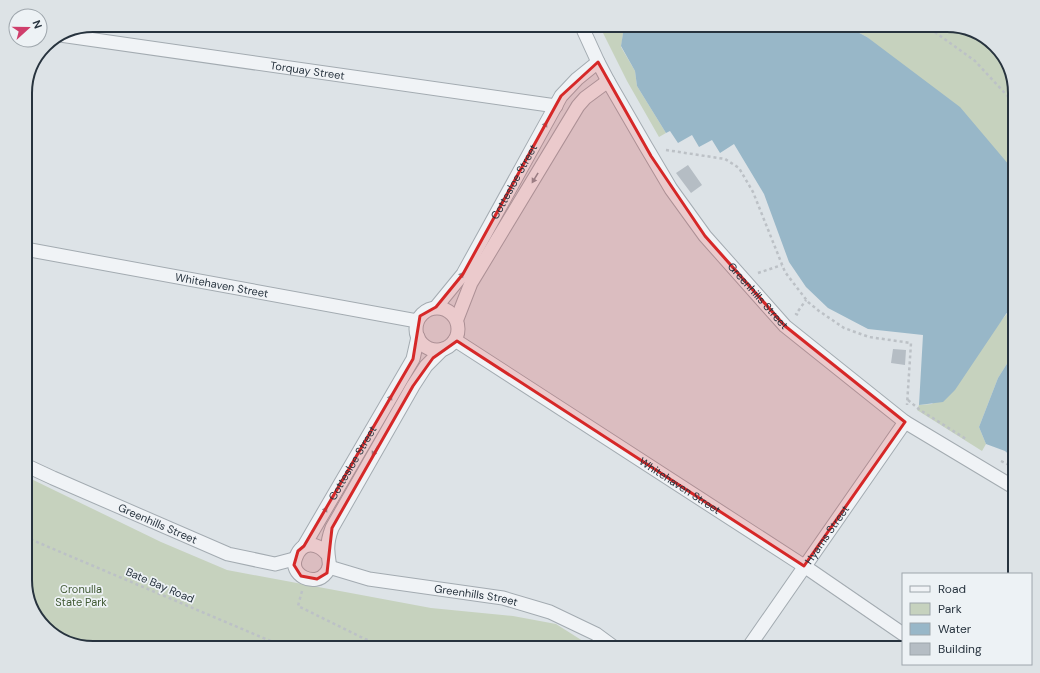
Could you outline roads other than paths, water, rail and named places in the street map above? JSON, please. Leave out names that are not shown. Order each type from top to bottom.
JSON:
[{"type":"street","name":"Greenhills Street","points":[[584,32],[608,81],[667,183],[705,236],[785,326],[905,422],[1008,484]]},
{"type":"street","name":"Torquay Street","points":[[70,36],[556,106]]},
{"type":"street","name":"Cottesloe Street","points":[[436,307],[463,274],[556,106],[567,89],[598,62]]},
{"type":"street","name":"Cottesloe Street","points":[[457,319],[471,282],[578,106],[585,98],[608,81]]},
{"type":"street","name":"Whitehaven Street","points":[[32,250],[418,321]]},
{"type":"street","points":[[436,307],[448,310],[457,319],[459,326],[456,340],[448,347],[437,350],[425,346],[416,332],[420,316],[425,311],[436,307]]},
{"type":"street","name":"Cottesloe Street","points":[[304,546],[413,359],[418,337]]},
{"type":"street","name":"Whitehaven Street","points":[[456,340],[804,566],[902,633]]},
{"type":"street","name":"Cottesloe Street","points":[[328,554],[329,537],[332,528],[413,386],[426,366],[443,349]]},
{"type":"street","name":"Hyams Street","points":[[753,641],[905,422]]},
{"type":"street","name":"Greenhills Street","points":[[32,468],[228,554],[275,564],[294,559]]},
{"type":"street","points":[[317,545],[328,554],[330,560],[327,573],[317,579],[306,579],[296,571],[294,559],[298,551],[304,546],[317,545]]},
{"type":"street","name":"Greenhills Street","points":[[329,568],[369,579],[503,598],[550,612],[596,634],[606,641]]},
{"type":"water","points":[[623,32],[857,32],[867,37],[960,107],[1008,164],[1008,312],[955,390],[943,402],[919,405],[923,335],[868,329],[828,308],[806,287],[789,262],[764,194],[734,144],[720,153],[712,140],[699,147],[692,135],[678,143],[670,131],[666,133],[637,86],[635,71],[621,46]]},
{"type":"water","points":[[1008,362],[1008,454],[1005,451],[986,444],[979,427],[998,378]]},
{"type":"park label","name":"Cronulla State Park","points":[[81,595]]}]
